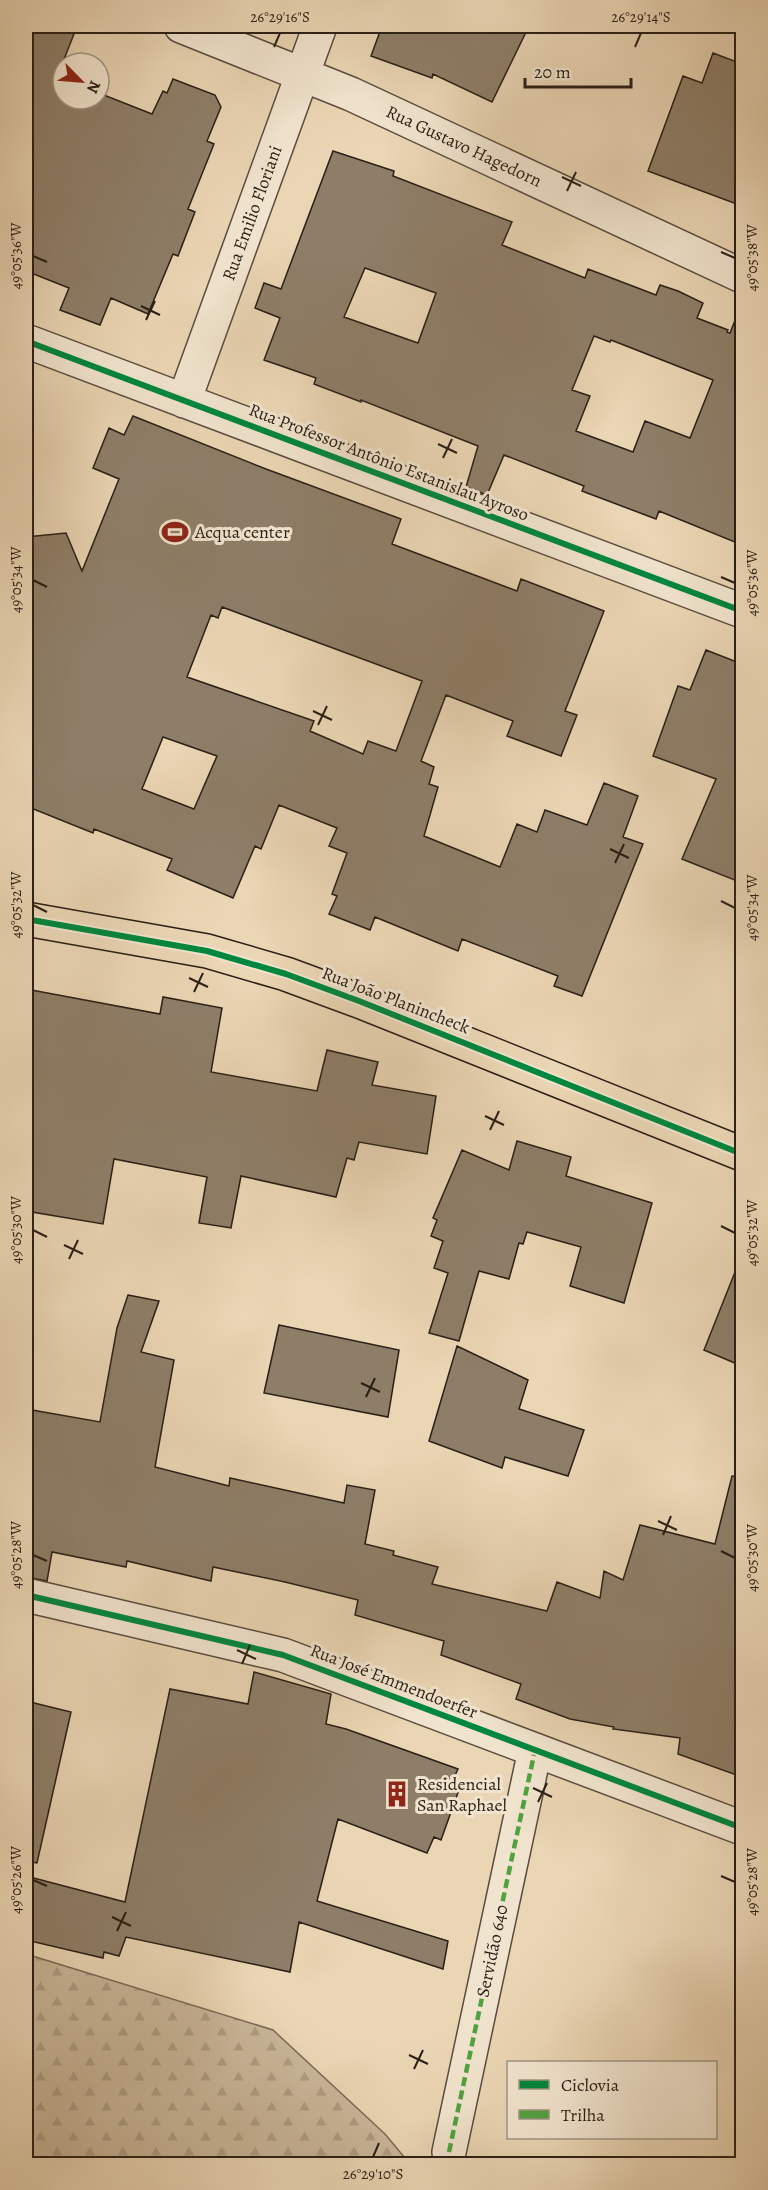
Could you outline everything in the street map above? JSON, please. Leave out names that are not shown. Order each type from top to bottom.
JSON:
[{"type":"main road","name":"Rua João Planincheck","points":[[26,919],[207,951],[286,974],[742,1154]]},
{"type":"street","name":"Rua Gustavo Hagedorn","points":[[181,26],[362,99],[742,276]]},
{"type":"street","name":"Rua Emilio Floriani","points":[[183,401],[320,26]]},
{"type":"street","name":"Rua Professor Antônio Estanislau Ayroso","points":[[26,341],[742,610]]},
{"type":"street","name":"Rua José Emmendoerfer","points":[[26,1595],[283,1655],[742,1828]]},
{"type":"street","name":"Servidão 640","points":[[449,2152],[535,1750]]},
{"type":"green space","points":[[26,1954],[273,2030],[385,2134],[410,2164],[26,2164]]},
{"type":"building","points":[[26,26],[53,26],[74,34],[67,51],[51,51],[51,111],[111,111],[111,98],[152,114],[163,91],[167,93],[173,79],[215,95],[221,107],[207,141],[214,144],[188,209],[195,212],[178,256],[173,254],[148,314],[111,298],[100,325],[60,310],[69,288],[26,271]]},
{"type":"building","points":[[382,26],[529,26],[492,102],[433,74],[432,78],[371,56]]},
{"type":"building","points":[[713,53],[742,64],[742,206],[648,171],[683,76],[702,83]]},
{"type":"building","points":[[333,151],[394,171],[393,176],[512,222],[502,245],[585,278],[588,269],[656,295],[660,285],[678,291],[703,303],[697,318],[728,330],[727,332],[730,333],[740,308],[742,308],[742,545],[659,511],[656,519],[582,491],[584,486],[504,455],[487,495],[466,487],[478,446],[314,384],[316,378],[264,360],[280,318],[255,308],[264,283],[281,289]],"holes":[[[365,268],[436,293],[418,343],[344,317]],[[594,336],[610,342],[611,340],[713,380],[690,438],[645,421],[633,452],[576,431],[590,396],[572,390]]]},
{"type":"building","points":[[133,416],[401,519],[392,544],[517,591],[521,579],[604,611],[565,711],[577,715],[561,756],[507,736],[513,721],[446,695],[421,761],[434,767],[429,784],[438,787],[424,836],[500,867],[517,824],[537,832],[545,810],[587,825],[604,783],[638,796],[623,837],[643,844],[582,996],[554,986],[558,976],[462,939],[458,951],[375,917],[370,930],[329,914],[337,896],[332,894],[347,853],[329,846],[337,828],[279,805],[261,849],[255,846],[233,898],[167,870],[172,859],[94,829],[93,833],[26,806],[26,537],[66,533],[82,571],[119,479],[93,468],[109,428],[124,435]],"holes":[[[222,607],[422,681],[396,751],[368,741],[363,754],[310,731],[314,721],[187,677],[211,615],[218,618]],[[163,737],[217,756],[194,809],[142,789]]]},
{"type":"building","points":[[706,650],[742,664],[742,883],[682,859],[716,779],[653,756],[678,686],[690,690]]},
{"type":"building","points":[[26,989],[160,1014],[163,997],[222,1008],[211,1072],[317,1091],[327,1050],[378,1062],[372,1085],[436,1096],[427,1154],[359,1142],[354,1160],[347,1158],[336,1197],[241,1176],[231,1228],[199,1223],[207,1177],[114,1159],[103,1224],[26,1211]]},
{"type":"building","points":[[517,1141],[571,1157],[566,1176],[652,1203],[624,1303],[570,1286],[581,1247],[527,1232],[523,1244],[519,1243],[509,1279],[479,1271],[459,1341],[429,1333],[448,1273],[434,1268],[443,1241],[431,1236],[437,1220],[433,1218],[462,1150],[509,1170]]},
{"type":"building","points":[[742,1257],[742,1366],[704,1350]]},
{"type":"building","points":[[128,1295],[159,1301],[141,1352],[174,1360],[155,1467],[229,1486],[230,1478],[344,1503],[347,1485],[375,1490],[365,1544],[394,1551],[393,1555],[438,1567],[432,1584],[547,1611],[557,1582],[600,1598],[604,1571],[623,1580],[640,1525],[715,1544],[732,1476],[742,1477],[742,1777],[678,1754],[680,1738],[613,1729],[614,1727],[570,1719],[516,1699],[521,1684],[441,1655],[444,1641],[355,1615],[358,1600],[213,1567],[211,1581],[127,1561],[126,1567],[52,1552],[47,1581],[26,1577],[26,1409],[100,1422],[117,1328]]},
{"type":"building","points":[[279,1325],[399,1350],[388,1417],[264,1393]]},
{"type":"building","points":[[457,1346],[528,1380],[519,1409],[584,1430],[568,1476],[505,1457],[502,1468],[429,1441]]},
{"type":"building","points":[[254,1672],[331,1694],[326,1724],[458,1769],[451,1784],[460,1787],[441,1840],[434,1837],[427,1853],[338,1819],[317,1901],[448,1941],[443,1969],[299,1922],[290,1972],[126,1937],[119,1956],[104,1952],[103,1958],[26,1940],[26,1876],[125,1902],[170,1689],[248,1704]]},
{"type":"building","points":[[26,1701],[71,1712],[37,1863],[26,1861]]},
{"type":"marked path","points":[[449,2152],[535,1750]]},
{"type":"cycle path","points":[[26,341],[742,611]]},
{"type":"cycle path","points":[[26,919],[207,951],[286,974],[742,1154]]},
{"type":"cycle path","points":[[26,1595],[283,1655],[742,1828]]},
{"type":"place","name":"Acqua center","points":[[175,532]]},
{"type":"place","name":"Residencial San Raphael","points":[[397,1794]]}]
